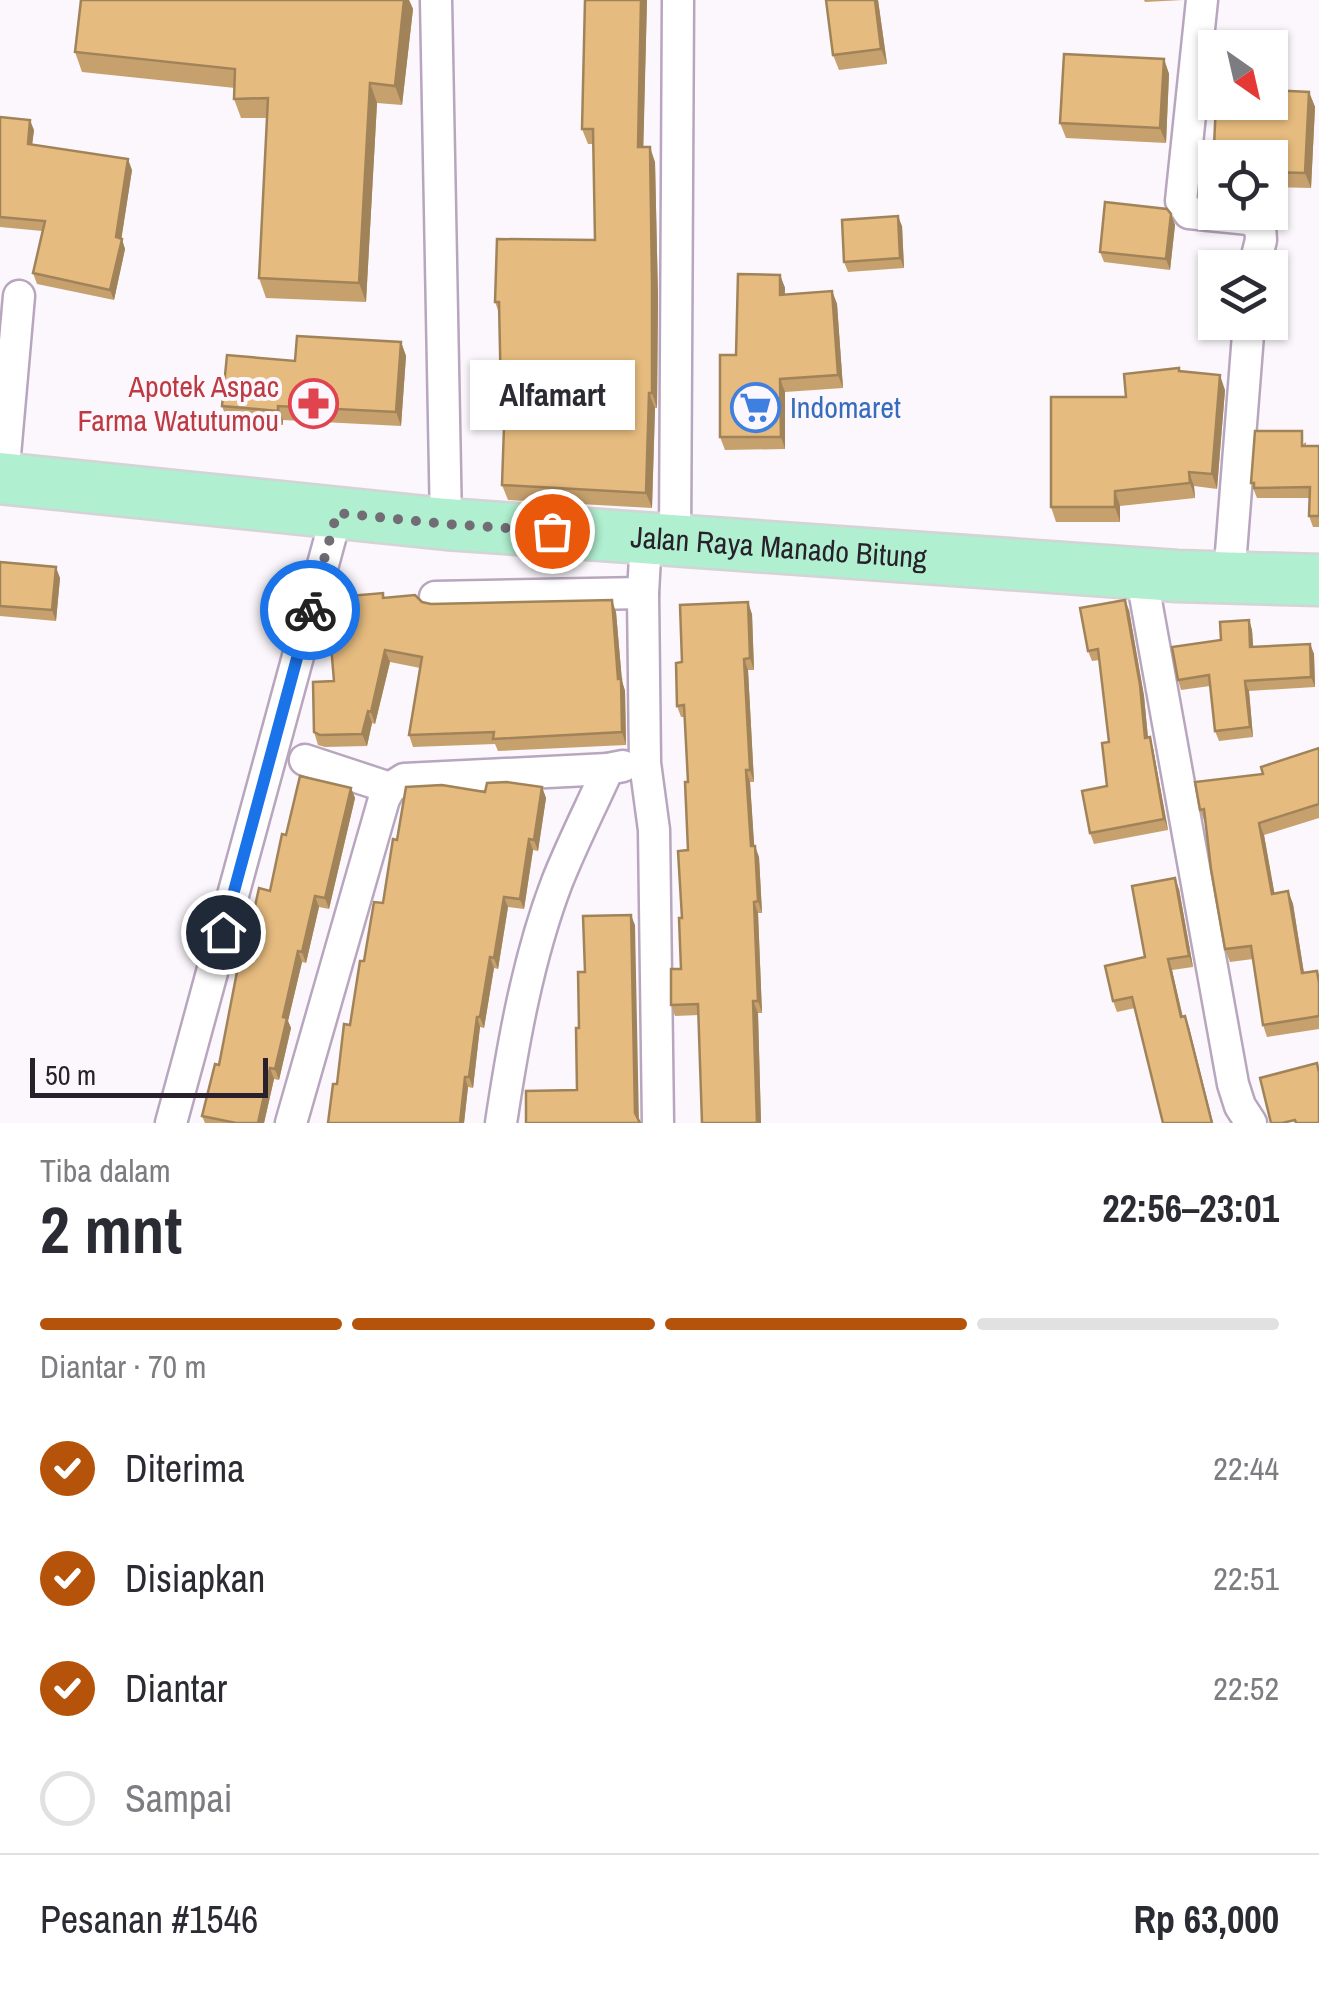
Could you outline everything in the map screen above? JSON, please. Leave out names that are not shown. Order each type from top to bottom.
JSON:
[{"type":"highway","name":"Jalan Raya Manado Bitung","points":[[2,478],[446,524],[1141,573],[1319,580]]},
{"type":"street","points":[[436,0],[446,524]]},
{"type":"street","points":[[658,1123],[654,830],[646,762],[643,593],[660,540],[678,0]]},
{"type":"street","points":[[1202,0],[1181,201],[1188,213],[1249,219],[1260,226],[1258,250]]},
{"type":"street","points":[[2,478],[19,296]]},
{"type":"street","points":[[1229,578],[1248,340]]},
{"type":"street","points":[[171,1123],[337,513]]},
{"type":"street","points":[[1141,573],[1233,1084],[1251,1123]]},
{"type":"street","points":[[435,596],[643,593]]},
{"type":"street","points":[[305,760],[390,788]]},
{"type":"street","points":[[292,1123],[390,788],[404,779],[608,769],[646,762]]},
{"type":"street","points":[[502,1123],[512,1050],[542,929],[557,882],[608,769]]},
{"type":"building","points":[[81,0],[404,0],[395,86],[370,83],[359,283],[259,278],[268,98],[234,99],[235,69],[75,52]]},
{"type":"building","points":[[585,0],[641,0],[638,147],[650,147],[652,282],[652,393],[646,493],[502,485],[505,397],[501,397],[499,302],[495,302],[497,239],[595,240],[593,129],[582,129]]},
{"type":"building","points":[[826,0],[875,0],[881,49],[833,55]]},
{"type":"building","points":[[1064,54],[1164,59],[1160,128],[1060,123]]},
{"type":"building","points":[[1288,91],[1309,92],[1305,173],[1288,173],[1288,140],[1214,140],[1215,120],[1288,120]]},
{"type":"building","points":[[0,117],[30,120],[28,144],[128,159],[116,237],[122,239],[110,290],[33,273],[45,221],[0,217]]},
{"type":"building","points":[[1105,202],[1167,209],[1171,214],[1166,259],[1100,252]]},
{"type":"building","points":[[898,216],[900,258],[844,262],[842,220]]},
{"type":"building","points":[[738,274],[780,275],[780,295],[832,291],[838,375],[780,379],[781,437],[720,437],[720,355],[736,355]]},
{"type":"building","points":[[297,336],[401,342],[396,412],[278,406],[278,411],[222,406],[227,355],[295,361]]},
{"type":"building","points":[[1179,368],[1220,375],[1212,474],[1189,472],[1190,483],[1115,491],[1115,507],[1051,507],[1051,397],[1126,397],[1124,374]]},
{"type":"building","points":[[1255,431],[1302,431],[1302,446],[1319,446],[1319,516],[1309,516],[1310,487],[1254,488],[1251,483]]},
{"type":"building","points":[[0,562],[56,567],[52,610],[0,606]]},
{"type":"building","points":[[383,593],[383,598],[415,595],[431,604],[612,600],[621,679],[622,732],[493,739],[494,732],[409,735],[422,657],[385,650],[362,734],[314,732],[313,682],[334,681],[327,598]]},
{"type":"building","points":[[1125,600],[1145,738],[1150,737],[1164,819],[1090,833],[1082,791],[1107,786],[1102,743],[1109,742],[1098,649],[1088,651],[1080,608]]},
{"type":"building","points":[[748,602],[750,658],[744,659],[750,770],[746,770],[758,901],[754,902],[758,1001],[753,1001],[757,1123],[702,1123],[698,1004],[671,1005],[671,969],[681,969],[678,851],[688,850],[684,705],[677,706],[676,663],[682,662],[680,605]]},
{"type":"building","points":[[1249,620],[1250,647],[1310,644],[1311,677],[1245,681],[1250,727],[1215,731],[1209,675],[1178,680],[1172,647],[1221,640],[1220,622]]},
{"type":"building","points":[[1319,748],[1319,804],[1259,823],[1272,894],[1288,891],[1302,973],[1317,971],[1319,1016],[1263,1025],[1251,946],[1225,949],[1204,809],[1200,810],[1195,782],[1263,774],[1261,767]]},
{"type":"building","points":[[300,776],[351,788],[325,898],[315,896],[302,952],[298,951],[283,1017],[287,1018],[275,1069],[270,1068],[258,1123],[202,1116],[215,1064],[219,1065],[242,946],[246,947],[259,888],[270,891]]},
{"type":"building","points":[[487,783],[542,787],[520,899],[504,897],[494,958],[490,957],[477,1017],[469,1077],[465,1077],[460,1123],[328,1123],[344,1024],[350,1025],[374,902],[383,903],[406,787],[442,785],[485,792]]},
{"type":"building","points":[[1175,878],[1189,956],[1168,959],[1212,1123],[1163,1123],[1132,997],[1113,1001],[1105,966],[1145,957],[1132,886]]},
{"type":"building","points":[[631,915],[635,1113],[640,1123],[526,1123],[526,1091],[577,1090],[578,972],[585,972],[583,916]]},
{"type":"building","points":[[1317,1063],[1319,1123],[1271,1123],[1260,1078]]},
{"type":"way so far","points":[[310,610],[337,513],[552,531]]},
{"type":"place","name":"Apotek Aspac Farma Watutumou","points":[[314,404]]},
{"type":"place","name":"Indomaret","points":[[755,408]]},
{"type":"place","name":"Alfamart","points":[[552,531]]},
{"type":"route","points":[[223,932],[310,610]]}]
